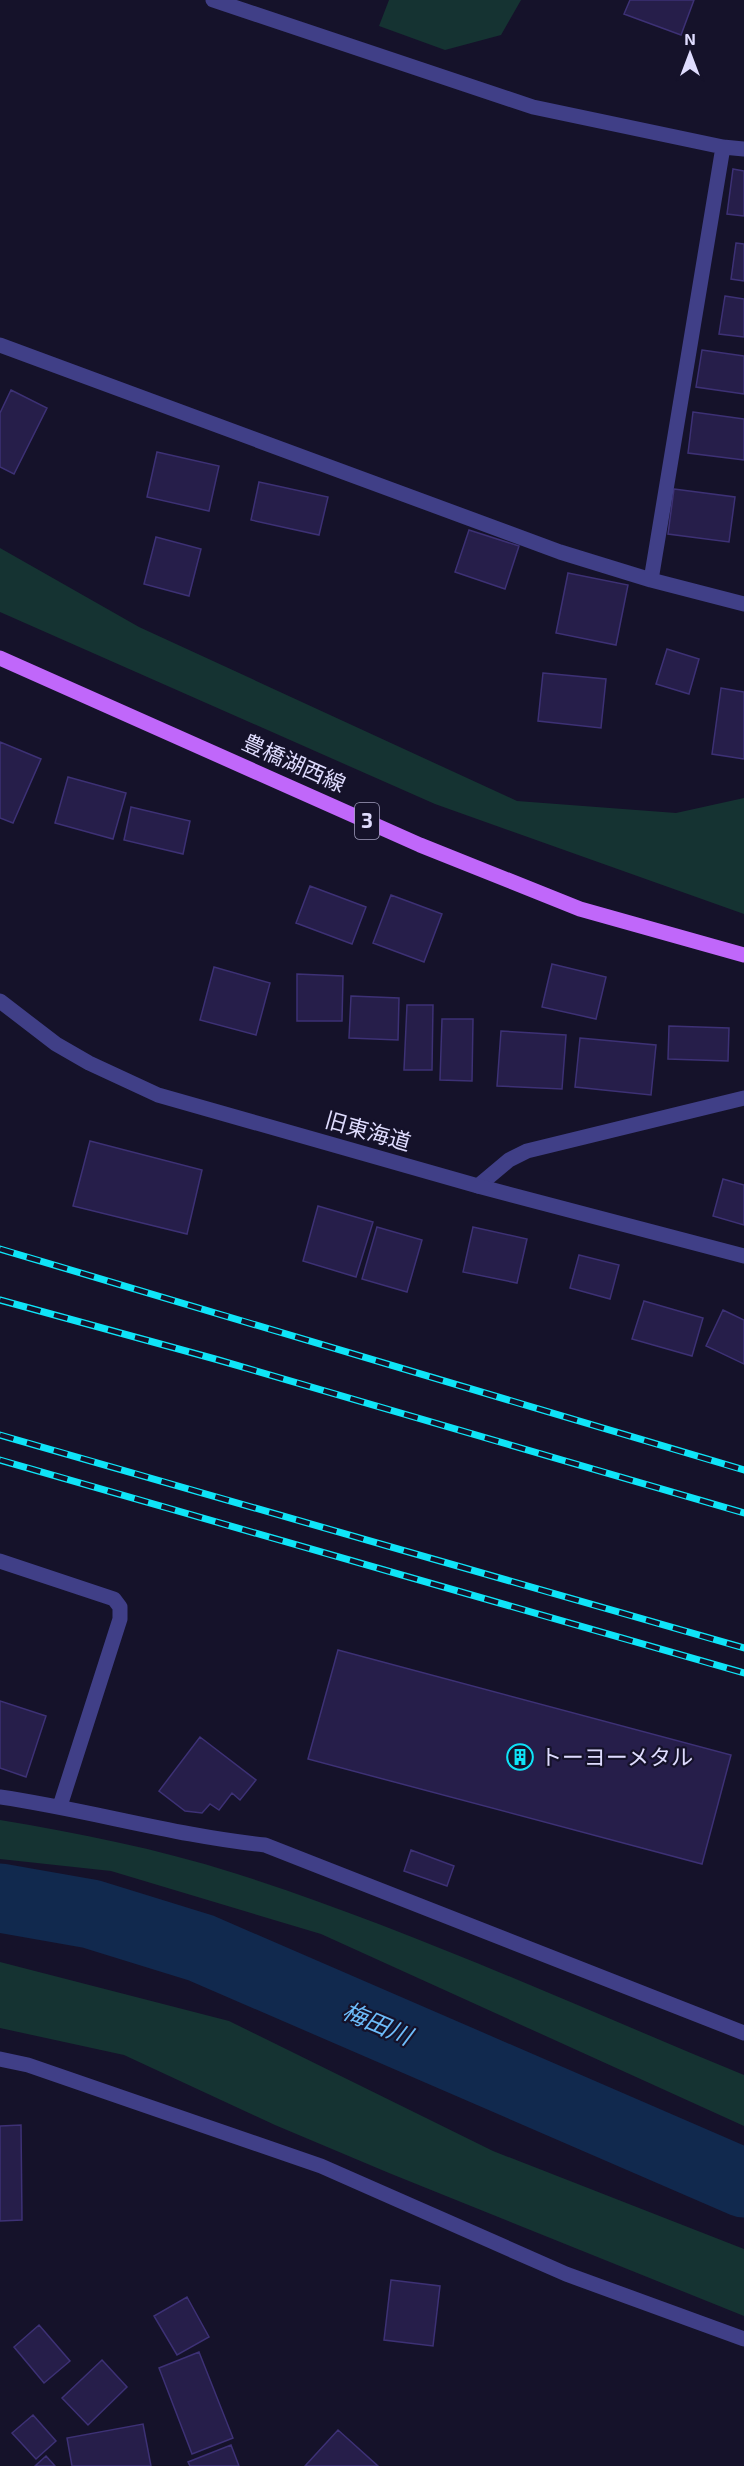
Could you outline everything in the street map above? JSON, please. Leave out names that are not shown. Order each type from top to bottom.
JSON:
[{"type":"main road","name":"豊橋湖西線","points":[[0,658],[420,845],[570,905],[657,932],[744,955]]},
{"type":"street","points":[[213,0],[533,107],[723,147],[744,149]]},
{"type":"street","points":[[651,580],[723,147]]},
{"type":"street","points":[[0,345],[560,552],[651,580],[744,604]]},
{"type":"street","name":"旧東海道","points":[[0,1001],[56,1044],[88,1063],[158,1095],[478,1186],[744,1256]]},
{"type":"street","points":[[478,1186],[509,1160],[527,1151],[744,1098]]},
{"type":"street","points":[[0,1561],[114,1599],[120,1607],[120,1619],[60,1806]]},
{"type":"street","points":[[0,1797],[60,1806],[211,1839],[265,1845],[744,2033]]},
{"type":"street","points":[[0,2059],[28,2065],[321,2166],[566,2274],[744,2339]]},
{"type":"green space","points":[[389,0],[521,0],[501,35],[445,50],[379,26]]},
{"type":"green space","points":[[0,548],[139,627],[517,801],[676,813],[744,798],[744,914],[435,804],[0,612]]},
{"type":"green space","points":[[0,1820],[118,1842],[234,1873],[363,1918],[491,1969],[744,2075],[744,2126],[321,1934],[111,1871],[0,1859]]},
{"type":"green space","points":[[0,1962],[229,2021],[493,2151],[744,2249],[744,2316],[389,2173],[275,2125],[124,2055],[0,2028]]},
{"type":"building","points":[[630,0],[694,0],[681,35],[624,14]]},
{"type":"building","points":[[733,169],[744,171],[744,216],[727,214]]},
{"type":"building","points":[[736,243],[744,244],[744,281],[731,279]]},
{"type":"building","points":[[725,296],[744,299],[744,337],[719,334]]},
{"type":"building","points":[[702,350],[744,356],[744,394],[696,387]]},
{"type":"building","points":[[11,390],[47,408],[14,474],[0,467],[0,413]]},
{"type":"building","points":[[693,412],[744,419],[744,460],[688,453]]},
{"type":"building","points":[[157,452],[219,466],[209,511],[147,497]]},
{"type":"building","points":[[259,482],[328,497],[319,535],[251,520]]},
{"type":"building","points":[[674,489],[735,497],[729,542],[668,534]]},
{"type":"building","points":[[469,530],[519,546],[505,589],[455,572]]},
{"type":"building","points":[[156,537],[201,549],[189,596],[144,584]]},
{"type":"building","points":[[568,573],[628,585],[616,645],[556,633]]},
{"type":"building","points":[[667,649],[699,659],[689,694],[656,684]]},
{"type":"building","points":[[543,673],[606,679],[601,728],[538,721]]},
{"type":"building","points":[[721,688],[744,692],[744,759],[712,754]]},
{"type":"building","points":[[0,742],[41,759],[13,823],[0,818]]},
{"type":"building","points":[[68,777],[126,793],[113,839],[55,823]]},
{"type":"building","points":[[131,807],[190,821],[183,854],[124,840]]},
{"type":"building","points":[[310,886],[366,907],[352,944],[296,923]]},
{"type":"building","points":[[391,895],[442,914],[424,962],[373,943]]},
{"type":"building","points":[[552,964],[606,977],[596,1019],[542,1007]]},
{"type":"building","points":[[214,967],[270,983],[256,1035],[200,1020]]},
{"type":"building","points":[[297,974],[343,976],[342,1021],[297,1021]]},
{"type":"building","points":[[351,996],[399,998],[398,1040],[349,1038]]},
{"type":"building","points":[[407,1005],[433,1005],[432,1070],[404,1070]]},
{"type":"building","points":[[442,1019],[473,1019],[472,1081],[440,1080]]},
{"type":"building","points":[[669,1026],[729,1028],[728,1061],[668,1059]]},
{"type":"building","points":[[501,1031],[566,1035],[562,1089],[497,1086]]},
{"type":"building","points":[[580,1038],[656,1045],[651,1095],[575,1087]]},
{"type":"building","points":[[90,1141],[202,1170],[187,1234],[73,1206]]},
{"type":"building","points":[[723,1179],[744,1185],[744,1225],[713,1216]]},
{"type":"building","points":[[318,1206],[373,1222],[356,1277],[303,1261]]},
{"type":"building","points":[[377,1227],[422,1240],[407,1292],[362,1279]]},
{"type":"building","points":[[473,1227],[527,1239],[517,1283],[463,1272]]},
{"type":"building","points":[[579,1255],[619,1265],[610,1299],[570,1288]]},
{"type":"building","points":[[644,1301],[703,1318],[692,1356],[632,1339]]},
{"type":"building","points":[[723,1310],[744,1320],[744,1364],[706,1346]]},
{"type":"building","name":"トーヨーメタル","points":[[338,1650],[731,1755],[702,1864],[308,1759]]},
{"type":"building","points":[[0,1701],[46,1716],[26,1777],[0,1768]]},
{"type":"building","points":[[200,1737],[256,1780],[240,1800],[232,1793],[219,1810],[210,1804],[202,1813],[185,1811],[159,1791]]},
{"type":"building","points":[[411,1850],[454,1866],[447,1886],[404,1871]]},
{"type":"building","points":[[21,2125],[22,2220],[0,2221],[0,2126]]},
{"type":"building","points":[[391,2280],[440,2286],[433,2346],[384,2340]]},
{"type":"building","points":[[187,2297],[209,2337],[177,2355],[154,2316]]},
{"type":"building","points":[[39,2325],[70,2361],[44,2383],[14,2347]]},
{"type":"building","points":[[199,2352],[233,2438],[192,2454],[159,2368]]},
{"type":"building","points":[[102,2360],[127,2387],[88,2425],[62,2398]]},
{"type":"building","points":[[33,2415],[56,2441],[36,2459],[12,2433]]},
{"type":"building","points":[[143,2424],[151,2466],[72,2466],[67,2438]]},
{"type":"building","points":[[338,2430],[378,2466],[305,2466]]},
{"type":"building","points":[[231,2445],[239,2466],[190,2466],[188,2462]]},
{"type":"building","points":[[46,2456],[55,2466],[35,2466]]},
{"type":"waterway","name":"梅田川","points":[[0,1898],[91,1914],[201,1948],[744,2183]]},
{"type":"railway","points":[[0,1249],[744,1470]]},
{"type":"railway","points":[[0,1300],[215,1359],[744,1513]]},
{"type":"railway","points":[[0,1435],[744,1648]]},
{"type":"railway","points":[[0,1460],[744,1673]]},
{"type":"place","name":"トーヨーメタル","points":[[520,1757]]}]
